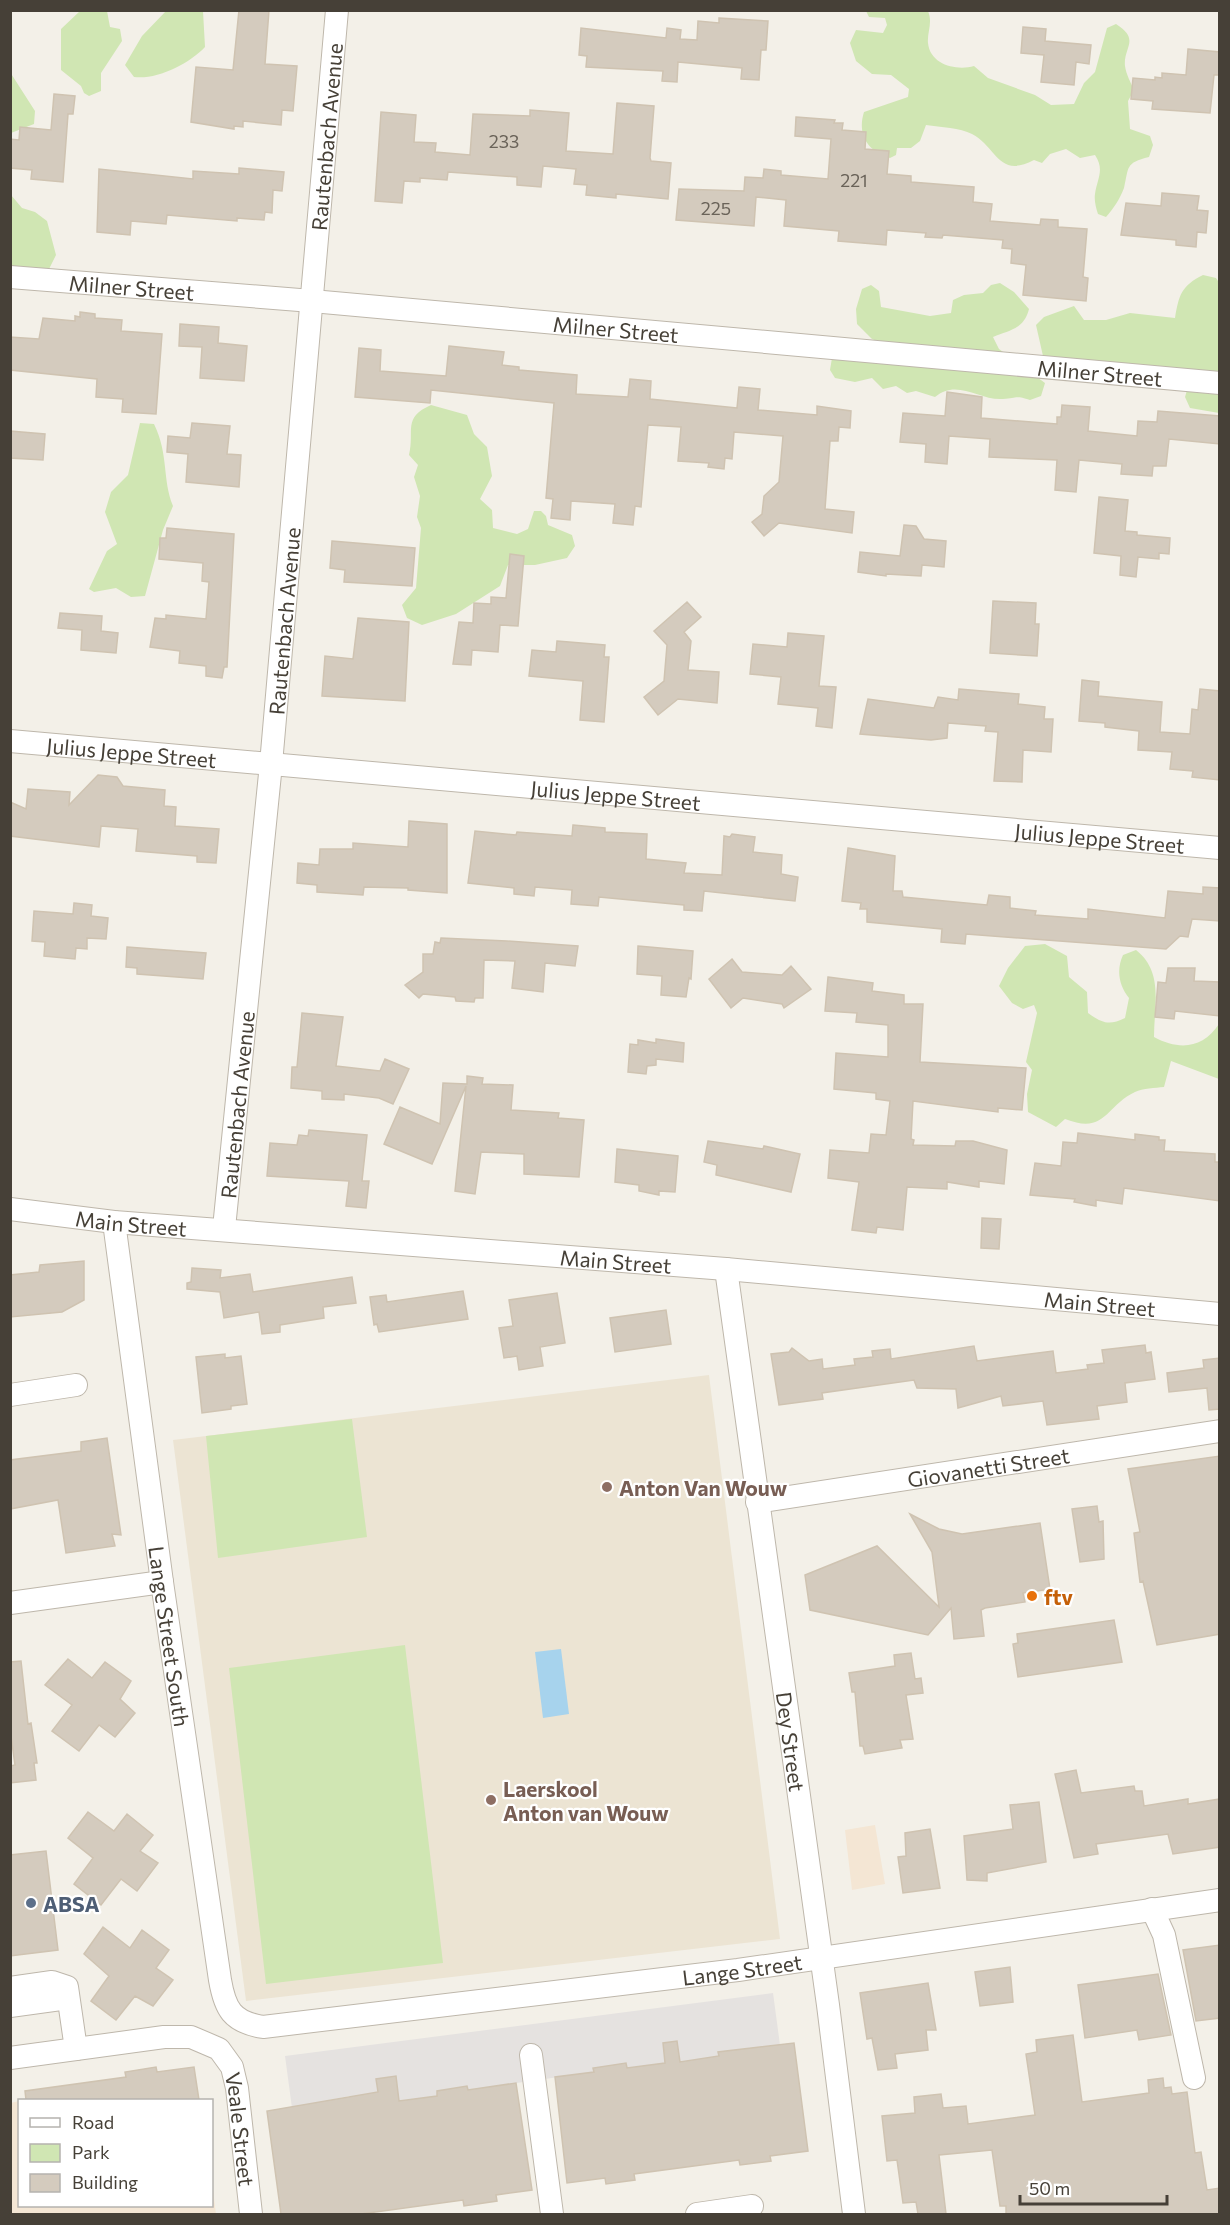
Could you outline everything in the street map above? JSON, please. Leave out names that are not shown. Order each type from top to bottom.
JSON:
[{"type":"street","name":"Rautenbach Avenue","points":[[224,1228],[271,764],[337,10]]},
{"type":"street","name":"Milner Street","points":[[10,277],[312,301],[1220,383]]},
{"type":"street","name":"Julius Jeppe Street","points":[[10,741],[1220,848]]},
{"type":"street","name":"Main Street","points":[[10,1209],[114,1222],[224,1228],[726,1269],[1220,1314]]},
{"type":"street","name":"Lange Street South","points":[[114,1222],[162,1582],[224,2000],[239,2020],[246,2024],[263,2027]]},
{"type":"street","name":"Dey Street","points":[[726,1269],[822,1958],[854,2214]]},
{"type":"street","points":[[10,1395],[76,1385]]},
{"type":"street","name":"Giovanetti Street","points":[[757,1502],[1220,1431]]},
{"type":"street","points":[[10,1603],[162,1582]]},
{"type":"street","name":"Lange Street","points":[[263,2027],[822,1958],[1220,1900]]},
{"type":"street","points":[[1152,1909],[1164,1935],[1194,2078]]},
{"type":"street","points":[[10,1988],[52,1982],[62,1983],[67,1987],[76,2049],[10,2058]]},
{"type":"street","points":[[10,2006],[68,1998]]},
{"type":"street","name":"Veale Street","points":[[76,2049],[139,2039],[191,2037],[219,2049],[232,2067],[237,2088],[251,2214]]},
{"type":"street","points":[[531,2055],[552,2214]]},
{"type":"street","points":[[698,2214],[752,2206]]},
{"type":"shaded area","name":"Laerskool Anton van Wouw","points":[[709,1375],[780,1939],[246,2001],[173,1440]]},
{"type":"shaded area","points":[[875,1825],[885,1884],[852,1890],[845,1830]]},
{"type":"shaded area","points":[[773,1993],[780,2045],[719,2052],[719,2056],[680,2062],[677,2041],[663,2043],[665,2063],[627,2068],[626,2063],[594,2068],[594,2072],[468,2090],[467,2086],[437,2091],[437,2096],[399,2101],[396,2076],[376,2079],[379,2103],[349,2096],[292,2108],[285,2056]]},
{"type":"shaded area","points":[[18,2101],[18,2207],[213,2207],[213,2190],[216,2214],[11,2214],[11,2103]]},
{"type":"green space","points":[[80,11],[107,11],[110,27],[120,29],[122,41],[101,73],[101,91],[89,96],[84,93],[81,86],[61,70],[61,29]]},
{"type":"green space","points":[[166,11],[203,11],[205,47],[172,70],[153,76],[134,77],[125,65],[142,36]]},
{"type":"green space","points":[[866,11],[928,11],[930,20],[928,43],[930,51],[939,61],[945,65],[960,68],[974,66],[988,78],[1035,95],[1051,105],[1074,104],[1084,83],[1095,72],[1107,28],[1116,24],[1128,35],[1129,39],[1125,66],[1134,90],[1128,101],[1130,129],[1150,136],[1153,145],[1149,157],[1136,161],[1129,167],[1124,188],[1106,217],[1098,214],[1095,204],[1100,165],[1095,155],[1080,158],[1066,149],[1050,154],[1042,163],[1034,160],[1013,166],[1005,164],[972,134],[956,129],[926,125],[920,141],[911,148],[897,148],[896,155],[890,158],[882,155],[870,146],[863,134],[864,112],[908,97],[909,89],[891,75],[872,74],[856,61],[850,43],[856,30],[883,33],[887,25],[885,18],[869,17]]},
{"type":"green space","points":[[10,72],[35,111],[34,124],[11,133]]},
{"type":"green space","points":[[11,195],[22,208],[35,212],[47,221],[56,255],[49,269],[11,270]]},
{"type":"green space","points":[[1203,275],[1216,278],[1220,284],[1219,413],[1190,408],[1185,397],[1188,387],[1043,356],[1036,325],[1044,317],[1074,306],[1084,320],[1106,320],[1130,313],[1175,318],[1182,292],[1190,283]]},
{"type":"green space","points":[[1000,283],[1014,292],[1029,309],[1020,325],[993,337],[999,349],[1045,383],[1041,396],[1030,400],[1019,397],[994,399],[952,390],[935,397],[916,391],[907,393],[896,386],[883,389],[872,378],[855,382],[835,378],[830,370],[832,358],[886,345],[872,339],[857,324],[856,309],[862,289],[871,285],[879,291],[881,307],[930,316],[951,313],[953,300],[964,295],[983,293],[991,285]]},
{"type":"green space","points":[[431,405],[467,415],[474,434],[487,447],[492,476],[480,499],[492,510],[493,528],[517,534],[528,529],[534,511],[541,511],[546,516],[548,525],[572,535],[575,546],[567,558],[535,565],[508,565],[500,586],[456,614],[422,625],[407,618],[402,605],[416,588],[421,528],[417,517],[420,496],[414,477],[418,465],[409,455],[411,425],[416,415]]},
{"type":"green space","points":[[140,423],[154,424],[159,435],[173,506],[163,530],[145,596],[131,597],[116,588],[94,592],[89,589],[107,551],[117,544],[105,512],[111,492],[128,475]]},
{"type":"green space","points":[[1045,944],[1067,956],[1069,977],[1087,992],[1088,1013],[1110,1023],[1125,1018],[1129,998],[1121,983],[1119,972],[1123,955],[1136,950],[1151,968],[1154,979],[1156,1001],[1154,1037],[1173,1044],[1190,1045],[1206,1038],[1219,1024],[1219,1079],[1171,1061],[1164,1087],[1135,1092],[1104,1117],[1089,1124],[1065,1119],[1056,1127],[1028,1112],[1027,1094],[1032,1070],[1026,1062],[1037,1013],[1034,1005],[1023,1009],[1012,1003],[999,986],[1008,968],[1025,946]]},
{"type":"green space","points":[[352,1419],[367,1537],[218,1558],[206,1436]]},
{"type":"green space","points":[[405,1645],[443,1963],[266,1984],[229,1668]]},
{"type":"water","points":[[561,1649],[569,1714],[543,1718],[535,1652]]},
{"type":"building","points":[[239,10],[269,10],[265,64],[297,66],[293,111],[282,110],[281,125],[243,121],[243,127],[234,126],[234,129],[191,122],[196,67],[233,70]]},
{"type":"building","points":[[719,18],[768,21],[766,50],[761,50],[759,80],[741,79],[742,68],[678,62],[677,82],[662,81],[663,71],[586,67],[587,56],[579,55],[581,28],[666,38],[667,28],[681,30],[680,39],[697,40],[698,21],[719,23]]},
{"type":"building","points":[[1023,27],[1046,29],[1045,41],[1091,45],[1089,64],[1076,62],[1074,85],[1041,82],[1044,55],[1021,53]]},
{"type":"building","points":[[1188,49],[1220,52],[1220,75],[1214,75],[1210,113],[1152,109],[1153,101],[1131,99],[1133,78],[1155,80],[1155,77],[1162,78],[1162,73],[1186,75]]},
{"type":"building","points":[[54,94],[75,96],[73,114],[68,114],[63,182],[31,179],[32,170],[10,168],[10,139],[19,140],[20,127],[51,130]]},
{"type":"building","points":[[617,103],[654,106],[650,158],[651,161],[671,163],[668,199],[616,194],[616,198],[586,195],[587,185],[574,184],[576,169],[543,166],[541,187],[517,185],[517,177],[448,172],[447,180],[420,178],[420,182],[404,181],[402,203],[375,201],[381,112],[416,115],[414,142],[436,143],[435,152],[470,155],[473,114],[530,116],[530,110],[569,113],[566,151],[613,154]]},
{"type":"building","points":[[796,117],[835,120],[834,123],[843,123],[842,130],[866,132],[865,149],[889,151],[887,174],[911,176],[911,182],[974,187],[973,202],[992,204],[990,221],[1040,225],[1041,219],[1058,220],[1058,227],[1087,229],[1083,277],[1088,278],[1086,301],[1023,295],[1026,265],[1011,263],[1012,249],[1002,248],[1003,240],[943,235],[942,238],[925,237],[926,233],[887,230],[886,245],[838,241],[839,231],[784,226],[786,200],[756,197],[754,226],[676,220],[679,189],[744,191],[745,177],[763,178],[764,169],[781,171],[781,175],[828,179],[831,139],[795,136]]},
{"type":"building","points":[[239,168],[284,172],[282,191],[273,190],[272,213],[265,212],[264,220],[237,218],[237,221],[167,215],[166,224],[131,221],[130,235],[97,232],[99,169],[193,179],[193,171],[239,174]]},
{"type":"building","points":[[1162,193],[1199,196],[1197,210],[1208,211],[1206,233],[1197,232],[1196,247],[1176,245],[1176,240],[1121,235],[1126,203],[1161,206]]},
{"type":"building","points":[[80,312],[95,314],[95,318],[122,320],[121,331],[162,334],[156,414],[122,412],[123,399],[96,397],[97,379],[10,370],[10,337],[39,339],[43,318],[75,321],[75,316],[80,317]]},
{"type":"building","points":[[180,324],[219,327],[218,343],[247,346],[244,381],[200,378],[202,347],[179,346]]},
{"type":"building","points":[[449,346],[504,352],[502,365],[519,367],[519,370],[577,375],[576,394],[628,397],[630,379],[651,381],[650,399],[737,408],[739,387],[760,389],[758,410],[817,415],[817,406],[851,411],[850,428],[839,427],[838,441],[830,441],[825,509],[854,512],[852,533],[779,523],[764,536],[752,522],[762,514],[764,496],[779,482],[783,436],[734,432],[732,459],[725,458],[724,469],[708,467],[709,463],[678,461],[681,427],[648,425],[641,507],[635,506],[633,525],[613,523],[615,504],[571,501],[570,520],[551,518],[553,499],[546,498],[554,403],[431,390],[430,403],[355,397],[359,348],[381,350],[380,371],[446,376]]},
{"type":"building","points":[[947,392],[982,397],[981,418],[1057,424],[1057,417],[1061,417],[1062,405],[1090,407],[1088,431],[1137,436],[1138,421],[1157,422],[1158,411],[1220,416],[1220,444],[1169,439],[1166,466],[1153,466],[1152,476],[1121,474],[1122,464],[1079,460],[1076,492],[1055,490],[1057,460],[989,457],[990,439],[949,436],[947,464],[925,462],[926,444],[900,442],[903,413],[945,416]]},
{"type":"building","points":[[192,423],[230,426],[227,454],[241,455],[239,487],[186,482],[188,454],[167,452],[168,436],[190,438]]},
{"type":"building","points":[[10,431],[45,434],[43,460],[10,458]]},
{"type":"building","points":[[1099,497],[1128,500],[1125,531],[1137,532],[1137,535],[1170,538],[1169,554],[1159,553],[1159,559],[1138,557],[1136,577],[1120,575],[1121,556],[1094,553]]},
{"type":"building","points":[[904,525],[916,526],[924,539],[946,541],[944,567],[922,565],[921,576],[886,574],[886,576],[858,572],[860,552],[900,556]]},
{"type":"building","points":[[167,528],[234,534],[227,667],[224,667],[222,678],[206,676],[206,666],[179,663],[180,651],[150,647],[155,618],[166,619],[166,615],[206,619],[209,582],[202,581],[203,563],[159,559],[160,538],[166,538]]},
{"type":"building","points":[[332,541],[415,548],[412,586],[344,582],[345,570],[330,568]]},
{"type":"building","points":[[510,554],[524,556],[518,626],[500,625],[498,652],[472,650],[471,665],[453,664],[459,622],[473,623],[474,603],[491,604],[491,597],[506,598]]},
{"type":"building","points":[[993,601],[1036,603],[1035,624],[1039,624],[1037,656],[990,653]]},
{"type":"building","points":[[687,602],[701,617],[684,632],[691,641],[688,670],[719,672],[717,703],[678,699],[658,715],[644,697],[664,681],[667,645],[654,631]]},
{"type":"building","points":[[60,613],[102,616],[101,631],[118,633],[116,653],[81,650],[82,630],[58,628]]},
{"type":"building","points":[[358,618],[409,622],[405,701],[322,696],[325,656],[353,659]]},
{"type":"building","points":[[788,633],[824,636],[819,686],[836,687],[832,728],[816,726],[818,708],[778,704],[781,677],[750,674],[753,644],[787,647]]},
{"type":"building","points":[[557,641],[605,645],[604,657],[609,657],[604,722],[580,720],[583,681],[529,676],[532,650],[556,652]]},
{"type":"building","points":[[1082,680],[1099,682],[1098,696],[1162,702],[1160,732],[1190,734],[1192,709],[1198,710],[1200,689],[1220,691],[1220,780],[1192,777],[1193,771],[1170,769],[1172,752],[1138,750],[1139,731],[1105,727],[1105,723],[1079,721]]},
{"type":"building","points":[[959,689],[1019,694],[1018,704],[1045,707],[1044,719],[1053,719],[1051,752],[1023,750],[1022,782],[994,781],[998,732],[985,731],[986,726],[948,723],[947,738],[931,740],[860,734],[868,699],[934,708],[938,697],[958,700]]},
{"type":"building","points":[[98,775],[117,777],[123,786],[165,790],[164,806],[176,807],[175,826],[219,829],[216,863],[197,862],[197,856],[136,851],[138,829],[101,826],[99,847],[10,836],[10,802],[26,809],[28,789],[70,792],[69,805]]},
{"type":"building","points":[[409,821],[447,824],[447,893],[408,890],[408,888],[364,887],[363,895],[317,892],[317,885],[297,883],[298,863],[319,865],[320,849],[353,849],[353,843],[408,847]]},
{"type":"building","points":[[573,825],[605,828],[605,832],[647,834],[646,859],[686,863],[684,873],[722,875],[724,836],[730,837],[732,834],[755,837],[753,852],[782,855],[781,874],[798,877],[795,901],[704,891],[702,911],[684,910],[684,905],[599,897],[598,906],[571,904],[572,890],[535,887],[534,896],[514,894],[514,888],[468,883],[475,831],[516,835],[517,832],[572,836]]},
{"type":"building","points":[[848,848],[895,856],[893,891],[902,891],[903,897],[987,905],[989,895],[1010,897],[1010,908],[1036,911],[1035,915],[1088,919],[1088,909],[1165,918],[1168,891],[1203,894],[1203,887],[1220,888],[1220,921],[1192,919],[1188,937],[1180,936],[1166,949],[966,934],[965,944],[941,942],[942,929],[867,922],[867,909],[860,909],[861,903],[842,901]]},
{"type":"building","points":[[74,903],[92,905],[91,916],[108,918],[106,939],[87,938],[87,949],[76,948],[75,959],[44,956],[45,942],[32,941],[34,911],[73,914]]},
{"type":"building","points":[[441,938],[578,946],[575,966],[545,963],[543,992],[512,988],[515,961],[484,960],[483,998],[475,998],[474,1002],[456,1001],[455,997],[423,994],[419,998],[405,985],[423,972],[423,954],[433,954],[435,942],[440,943]]},
{"type":"building","points":[[638,946],[693,951],[691,979],[689,978],[686,997],[661,995],[662,976],[637,974]]},
{"type":"building","points":[[127,947],[206,953],[203,979],[137,974],[137,968],[126,967]]},
{"type":"building","points":[[732,959],[742,972],[782,975],[791,966],[811,989],[784,1008],[782,1004],[743,998],[731,1008],[709,979]]},
{"type":"building","points":[[1168,968],[1195,968],[1194,981],[1220,982],[1220,1016],[1175,1011],[1174,1019],[1155,1017],[1158,982],[1166,983]]},
{"type":"building","points":[[828,977],[873,983],[872,991],[904,995],[904,1004],[923,1004],[920,1062],[1026,1068],[1022,1110],[998,1108],[998,1112],[913,1101],[911,1139],[914,1140],[913,1145],[955,1146],[956,1141],[973,1141],[1007,1150],[1004,1184],[979,1181],[979,1187],[947,1182],[947,1189],[907,1187],[903,1230],[877,1227],[876,1233],[852,1230],[859,1182],[828,1178],[830,1150],[869,1153],[871,1134],[886,1135],[890,1101],[876,1099],[876,1093],[834,1089],[836,1053],[888,1057],[888,1025],[856,1022],[857,1013],[825,1011]]},
{"type":"building","points":[[302,1013],[343,1017],[336,1066],[380,1071],[385,1059],[409,1069],[393,1104],[379,1098],[344,1094],[344,1100],[322,1099],[322,1091],[291,1088],[292,1067],[297,1067]]},
{"type":"building","points":[[656,1039],[684,1043],[683,1062],[656,1059],[656,1065],[647,1066],[646,1074],[628,1072],[630,1044],[638,1045],[638,1040],[656,1043]]},
{"type":"building","points":[[467,1076],[483,1078],[482,1084],[513,1085],[511,1110],[559,1113],[558,1118],[584,1120],[579,1177],[524,1174],[524,1154],[481,1152],[475,1194],[455,1191],[466,1086],[432,1164],[384,1144],[400,1107],[440,1124],[443,1083],[467,1084]]},
{"type":"building","points":[[309,1130],[367,1135],[362,1181],[369,1181],[366,1208],[346,1206],[349,1181],[267,1176],[270,1143],[297,1145],[299,1135],[308,1136]]},
{"type":"building","points":[[1078,1133],[1135,1140],[1135,1134],[1159,1137],[1159,1140],[1165,1140],[1164,1151],[1215,1154],[1215,1162],[1220,1162],[1220,1201],[1124,1188],[1122,1204],[1096,1200],[1096,1206],[1074,1202],[1075,1199],[1030,1195],[1035,1163],[1061,1166],[1063,1142],[1077,1143]]},
{"type":"building","points":[[708,1141],[763,1149],[764,1146],[800,1154],[791,1192],[716,1175],[717,1165],[704,1162]]},
{"type":"building","points":[[617,1149],[678,1156],[675,1192],[659,1191],[659,1195],[639,1191],[639,1185],[615,1182]]},
{"type":"building","points":[[982,1218],[1001,1219],[999,1249],[981,1248]]},
{"type":"building","points":[[84,1261],[84,1300],[62,1312],[10,1317],[10,1275],[39,1272],[40,1265]]},
{"type":"building","points":[[192,1268],[221,1270],[220,1278],[250,1274],[253,1292],[352,1277],[356,1303],[323,1307],[324,1318],[280,1325],[280,1332],[262,1334],[259,1312],[224,1318],[220,1292],[187,1289],[187,1283],[191,1282]]},
{"type":"building","points":[[463,1291],[468,1319],[379,1332],[377,1324],[374,1325],[370,1297],[386,1295],[387,1302]]},
{"type":"building","points":[[557,1293],[565,1343],[540,1347],[543,1366],[519,1370],[517,1356],[504,1358],[499,1328],[513,1326],[509,1300]]},
{"type":"building","points":[[666,1310],[671,1344],[615,1352],[610,1318]]},
{"type":"building","points":[[1145,1345],[1146,1353],[1151,1352],[1155,1379],[1125,1383],[1127,1402],[1097,1406],[1099,1419],[1047,1425],[1043,1401],[1003,1406],[1001,1396],[958,1408],[956,1389],[917,1388],[914,1380],[822,1393],[823,1399],[779,1405],[771,1354],[789,1352],[792,1348],[809,1361],[822,1359],[823,1369],[855,1365],[854,1359],[873,1357],[872,1351],[890,1349],[891,1359],[974,1346],[977,1361],[1053,1351],[1056,1373],[1088,1369],[1087,1365],[1104,1363],[1102,1350]]},
{"type":"building","points":[[225,1354],[225,1358],[241,1356],[247,1404],[202,1413],[196,1357]]},
{"type":"building","points":[[1220,1358],[1220,1409],[1209,1410],[1207,1388],[1169,1392],[1167,1373],[1204,1368],[1203,1360]]},
{"type":"building","points":[[107,1438],[121,1535],[112,1534],[115,1546],[66,1553],[58,1500],[10,1509],[10,1460],[81,1451],[81,1442]]},
{"type":"building","points":[[1220,1456],[1220,1634],[1157,1645],[1143,1581],[1140,1582],[1134,1533],[1140,1532],[1128,1469]]},
{"type":"building","points":[[1097,1506],[1099,1522],[1103,1521],[1104,1559],[1080,1562],[1072,1509]]},
{"type":"building","points":[[910,1514],[939,1529],[962,1534],[1040,1523],[1050,1589],[1023,1593],[1025,1602],[981,1610],[984,1636],[954,1639],[951,1608],[928,1635],[810,1610],[805,1575],[877,1546],[939,1607],[932,1552]]},
{"type":"building","points":[[1114,1620],[1122,1662],[1018,1677],[1013,1644],[1018,1643],[1017,1634]]},
{"type":"building","points":[[911,1653],[915,1679],[921,1678],[923,1693],[906,1695],[913,1739],[900,1740],[902,1748],[865,1754],[863,1746],[860,1746],[855,1692],[852,1692],[849,1673],[895,1666],[894,1655]]},
{"type":"building","points":[[68,1659],[92,1678],[105,1662],[131,1681],[120,1699],[135,1713],[115,1737],[99,1725],[79,1751],[52,1731],[72,1705],[45,1685]]},
{"type":"building","points":[[21,1661],[28,1724],[31,1723],[37,1763],[34,1763],[36,1780],[10,1783],[10,1766],[15,1765],[10,1729],[10,1662]]},
{"type":"building","points":[[1076,1770],[1081,1793],[1134,1786],[1135,1791],[1142,1791],[1144,1806],[1188,1799],[1188,1804],[1220,1799],[1220,1847],[1173,1854],[1168,1834],[1096,1844],[1098,1854],[1074,1858],[1055,1774]]},
{"type":"building","points":[[1039,1802],[1046,1862],[987,1873],[987,1881],[967,1880],[964,1836],[1013,1829],[1010,1805]]},
{"type":"building","points":[[88,1812],[114,1831],[127,1814],[153,1835],[140,1851],[158,1863],[137,1891],[121,1879],[101,1905],[74,1884],[93,1858],[68,1838]]},
{"type":"building","points":[[930,1829],[940,1888],[903,1893],[898,1857],[906,1856],[905,1833]]},
{"type":"building","name":"ABSA","points":[[46,1851],[58,1950],[10,1956],[10,1855]]},
{"type":"building","points":[[103,1927],[130,1948],[142,1930],[169,1950],[156,1968],[173,1980],[153,2006],[135,1996],[116,2020],[91,2001],[109,1976],[84,1954]]},
{"type":"building","points":[[1220,1945],[1220,2018],[1196,2021],[1183,1950]]},
{"type":"building","points":[[1010,1967],[1013,2002],[980,2006],[975,1972]]},
{"type":"building","points":[[1158,1974],[1171,2035],[1139,2040],[1137,2030],[1085,2038],[1078,1985]]},
{"type":"building","points":[[928,1983],[936,2030],[926,2030],[928,2050],[895,2054],[897,2068],[878,2070],[872,2038],[867,2039],[860,1993]]},
{"type":"building","points":[[1073,2035],[1082,2102],[1149,2093],[1148,2080],[1163,2078],[1164,2088],[1171,2087],[1172,2094],[1187,2092],[1195,2153],[1201,2152],[1207,2190],[1220,2188],[1220,2214],[1006,2214],[1006,2206],[1000,2206],[992,2150],[939,2155],[946,2214],[918,2214],[916,2202],[903,2203],[897,2160],[887,2161],[882,2116],[915,2113],[914,2097],[941,2094],[943,2108],[966,2106],[968,2124],[1035,2115],[1026,2054],[1037,2052],[1036,2040]]},
{"type":"building","points":[[677,2041],[680,2062],[719,2056],[718,2052],[794,2043],[808,2151],[770,2156],[771,2161],[740,2165],[739,2160],[634,2174],[635,2180],[606,2184],[605,2178],[567,2183],[555,2077],[594,2072],[593,2068],[626,2063],[627,2068],[665,2063],[663,2043]]},
{"type":"building","points":[[156,2067],[157,2072],[194,2067],[199,2099],[26,2099],[25,2091],[126,2077],[125,2072]]},
{"type":"building","points":[[396,2076],[399,2101],[437,2096],[437,2091],[467,2086],[468,2090],[516,2083],[532,2190],[496,2195],[497,2201],[464,2206],[463,2200],[361,2214],[281,2214],[267,2111],[378,2092],[376,2079]]},
{"type":"place","name":"Anton Van Wouw","points":[[607,1487]]},
{"type":"place","name":"ftv","points":[[1032,1596]]},
{"type":"place","name":"Laerskool Anton van Wouw","points":[[491,1800]]},
{"type":"place","name":"ABSA","points":[[31,1903]]}]
